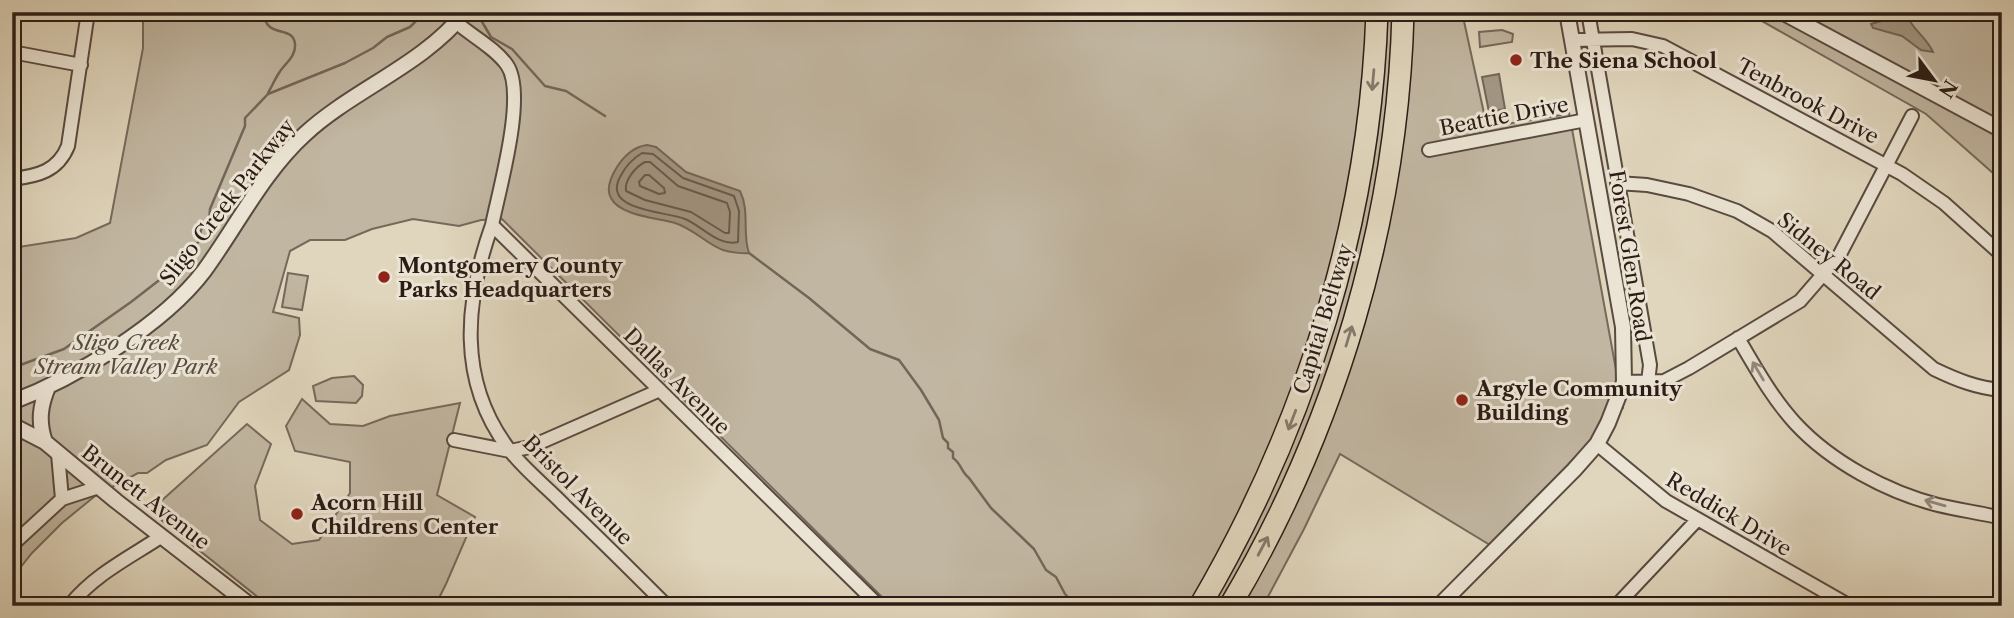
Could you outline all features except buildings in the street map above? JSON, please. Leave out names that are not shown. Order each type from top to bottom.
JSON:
[{"type":"highway","name":"Capital Beltway","points":[[1200,606],[1271,469],[1310,371],[1325,323],[1354,209],[1372,86],[1377,12]]},
{"type":"highway","name":"Capital Beltway","points":[[1230,606],[1296,480],[1316,431],[1350,331],[1372,249],[1390,161],[1399,91],[1404,12]]},
{"type":"street","points":[[12,178],[34,177],[54,168],[65,155],[88,12]]},
{"type":"street","name":"Forest Glen Road","points":[[1439,606],[1597,444],[1624,382],[1623,327],[1567,12]]},
{"type":"street","name":"Forest Glen Road","points":[[1588,12],[1650,365],[1648,382]]},
{"type":"street","points":[[1782,12],[2002,130]]},
{"type":"street","points":[[461,18],[507,65],[514,85],[515,101],[492,225]]},
{"type":"street","name":"Sligo Creek Parkway","points":[[12,402],[48,387],[120,344],[173,304],[204,271],[273,171],[302,137],[344,103],[417,55],[461,18]]},
{"type":"street","name":"Tenbrook Drive","points":[[1572,40],[1632,39],[1663,46],[1886,165],[1944,203],[2002,255]]},
{"type":"street","points":[[12,52],[81,65]]},
{"type":"street","points":[[1624,382],[1664,381],[1800,301],[1839,256],[1912,117]]},
{"type":"street","name":"Beattie Drive","points":[[1429,150],[1586,120]]},
{"type":"street","name":"Sidney Road","points":[[1617,183],[1647,185],[1689,194],[1737,211],[1772,231],[1934,369],[1962,382],[2002,390]]},
{"type":"street","name":"Dallas Avenue","points":[[492,225],[879,606]]},
{"type":"street","name":"Bristol Avenue","points":[[492,225],[481,256],[469,343],[479,396],[486,414],[510,451],[667,606]]},
{"type":"street","points":[[1738,338],[1765,383],[1795,423],[1841,460],[1879,483],[1902,493],[1938,505],[2002,518]]},
{"type":"street","points":[[45,442],[40,428],[40,414],[48,387]]},
{"type":"street","points":[[454,440],[510,451],[530,447],[660,390]]},
{"type":"street","name":"Brunett Avenue","points":[[12,425],[45,442],[251,606]]},
{"type":"street","name":"Reddick Drive","points":[[1597,444],[1655,493],[1697,520],[1850,606]]},
{"type":"street","points":[[58,454],[62,499]]},
{"type":"street","points":[[12,545],[62,499],[99,487]]},
{"type":"street","points":[[1620,605],[1697,520]]},
{"type":"street","points":[[71,605],[84,588],[97,578],[162,536]]},
{"type":"green space","name":"Sligo Creek Stream Valley Park","points":[[143,12],[1462,12],[1487,127],[1561,115],[1568,107],[1623,408],[1490,545],[1340,454],[1263,606],[891,606],[502,219],[481,220],[459,226],[413,219],[372,229],[345,240],[310,240],[290,251],[273,312],[299,318],[300,335],[289,370],[239,402],[207,445],[166,460],[147,473],[138,473],[95,496],[62,523],[12,578],[12,248],[76,238],[110,223],[143,48]]},
{"type":"green space","points":[[1746,12],[2002,12],[2002,181],[1926,114]]},
{"type":"green space","points":[[1502,30],[1513,34],[1512,42],[1480,47],[1479,32]]},
{"type":"green space","points":[[288,273],[308,276],[302,310],[282,307]]},
{"type":"green space","points":[[354,376],[363,385],[362,396],[356,403],[316,401],[313,386],[332,378]]},
{"type":"green space","points":[[302,399],[330,424],[363,426],[390,416],[460,403],[437,495],[475,517],[435,606],[269,606],[150,511],[247,424],[271,444],[255,486],[260,520],[292,544],[319,540],[350,493],[350,462],[295,451],[286,426]]},
{"type":"water","points":[[1890,12],[1905,12],[1933,52],[1921,50],[1902,36],[1873,28],[1871,24],[1889,19]]},
{"type":"water","points":[[1499,74],[1505,109],[1489,112],[1482,77]]},
{"type":"water","points":[[647,145],[656,147],[686,172],[740,191],[745,206],[749,253],[723,250],[682,226],[631,213],[616,204],[609,194],[613,174],[629,153]]},
{"type":"waterway","points":[[263,12],[269,26],[290,34],[295,44],[292,56],[268,93]]},
{"type":"waterway","points":[[12,368],[64,349],[180,264],[200,240],[201,229],[209,223],[210,209],[245,126],[245,118],[268,94],[345,63],[387,37],[410,27],[425,12]]},
{"type":"waterway","points":[[480,12],[481,20],[491,37],[512,49],[545,86],[566,91],[605,116]]},
{"type":"waterway","points":[[1987,12],[2002,32]]},
{"type":"waterway","points":[[1997,113],[2002,102]]},
{"type":"waterway","points":[[749,253],[870,349],[899,360],[939,420],[943,438],[953,452],[953,458],[991,508],[1034,549],[1046,570],[1056,577],[1065,594],[1076,606]]},
{"type":"place","name":"The Siena School","points":[[1516,60]]},
{"type":"place","name":"Montgomery County Parks Headquarters","points":[[384,277]]},
{"type":"place","name":"Argyle Community Building","points":[[1462,400]]},
{"type":"place","name":"Acorn Hill Childrens Center","points":[[297,514]]}]
